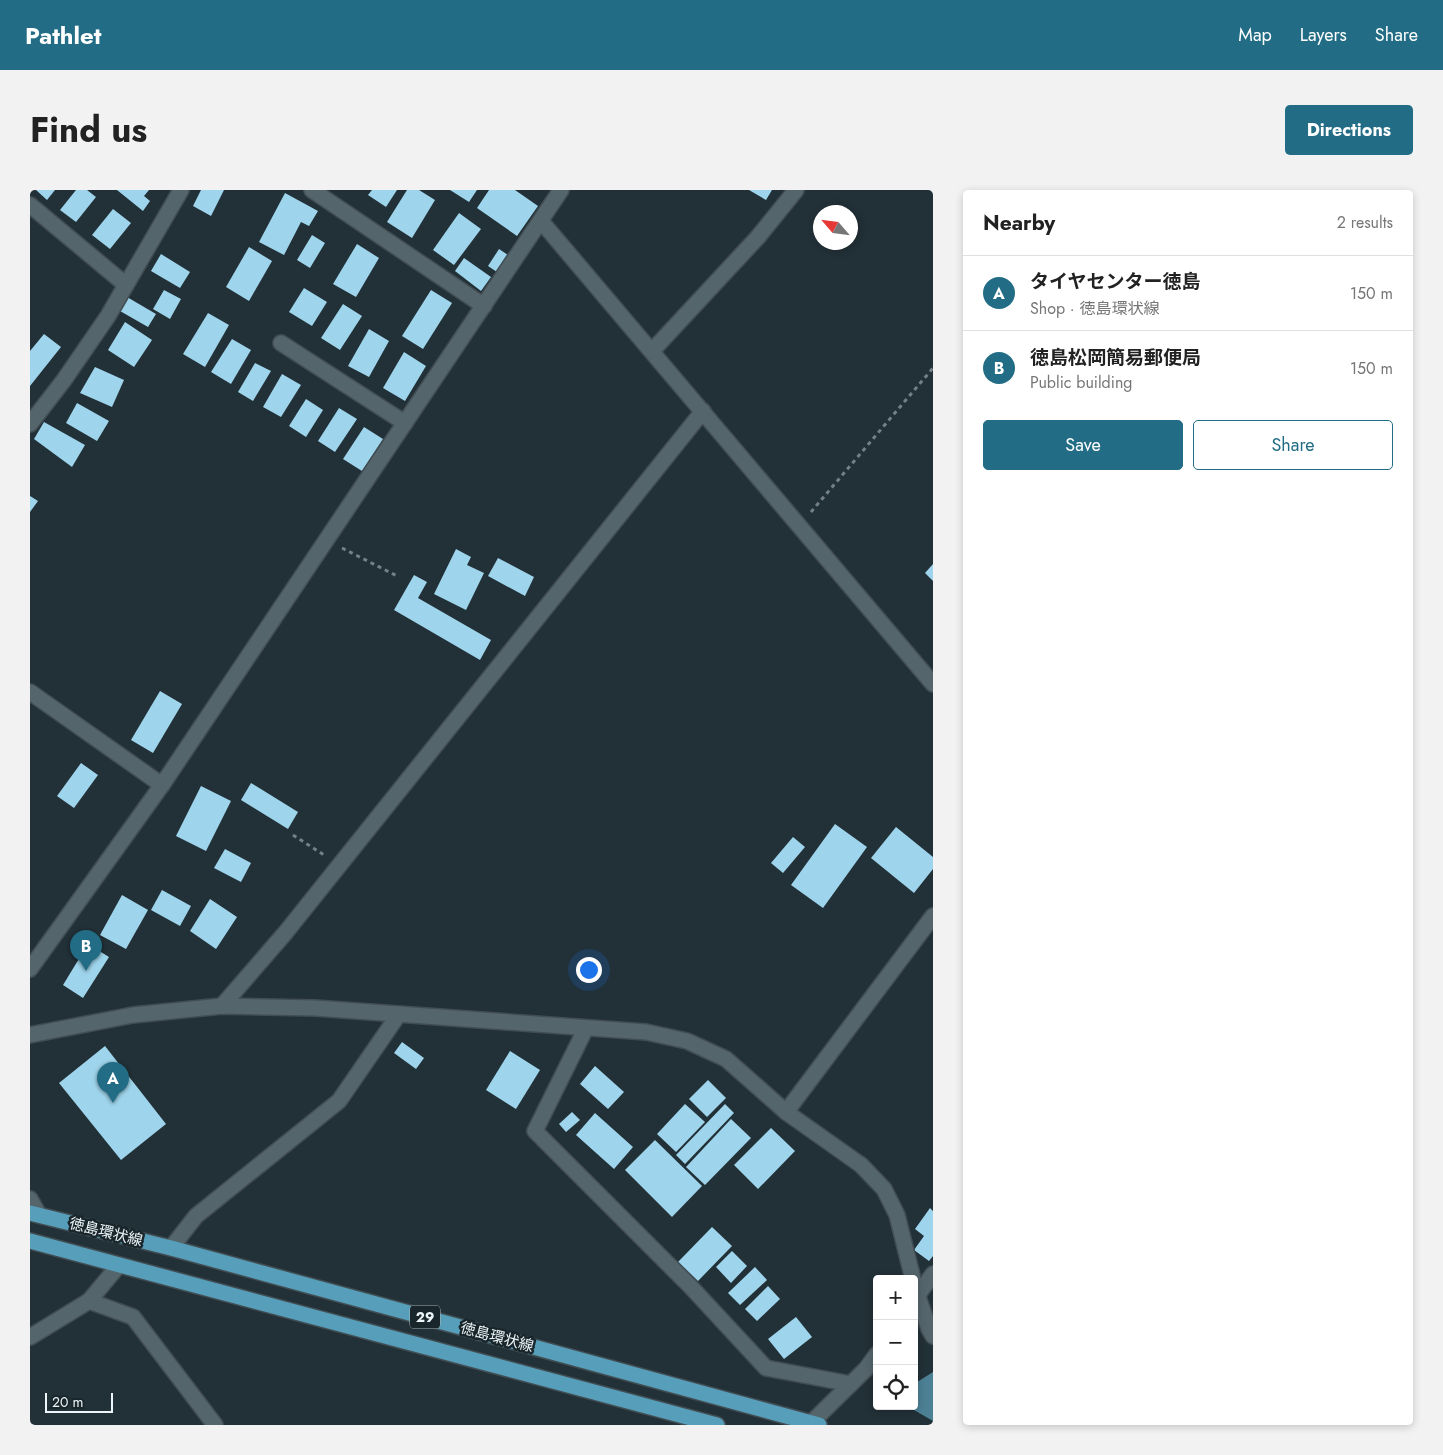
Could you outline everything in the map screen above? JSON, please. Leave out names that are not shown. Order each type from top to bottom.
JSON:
[{"type":"main road","name":"徳島環状線","points":[[35,1214],[171,1248],[813,1424]]},
{"type":"main road","name":"徳島環状線","points":[[30,1240],[718,1425]]},
{"type":"street","points":[[30,423],[64,380],[108,316],[181,190]]},
{"type":"street","points":[[312,190],[484,306]]},
{"type":"street","points":[[30,970],[162,784],[560,190]]},
{"type":"street","points":[[652,351],[758,237],[796,190]]},
{"type":"street","points":[[30,205],[126,285]]},
{"type":"street","points":[[541,221],[933,684]]},
{"type":"street","points":[[280,343],[404,423]]},
{"type":"street","points":[[222,1006],[286,932],[703,411]]},
{"type":"street","points":[[30,692],[162,784]]},
{"type":"street","points":[[786,1112],[933,916]]},
{"type":"street","points":[[30,1035],[133,1015],[222,1006],[315,1008],[646,1032],[687,1041],[726,1059],[786,1112],[861,1165],[884,1189],[897,1215],[912,1275]]},
{"type":"street","points":[[171,1248],[196,1216],[339,1101],[398,1014]]},
{"type":"street","points":[[586,1028],[536,1130],[690,1286],[766,1368],[851,1384]]},
{"type":"street","points":[[30,1199],[35,1214]]},
{"type":"street","points":[[30,1337],[89,1301],[119,1265]]},
{"type":"street","points":[[918,1291],[933,1274]]},
{"type":"street","points":[[89,1301],[133,1317],[215,1425]]},
{"type":"street","points":[[918,1302],[933,1336]]},
{"type":"street","points":[[813,1424],[873,1359]]},
{"type":"path","points":[[800,526],[933,368]]},
{"type":"path","points":[[326,540],[399,577]]},
{"type":"path","points":[[293,835],[339,865]]},
{"type":"water","points":[[933,1372],[933,1421],[914,1410],[918,1410],[918,1381]]},
{"type":"building","points":[[36,190],[55,190],[47,200]]},
{"type":"building","points":[[76,190],[87,190],[96,197],[76,222],[60,210]]},
{"type":"building","points":[[117,190],[149,190],[144,196],[150,201],[143,211]]},
{"type":"building","points":[[201,190],[224,190],[211,216],[193,206]]},
{"type":"building","points":[[372,190],[397,190],[386,207],[368,195]]},
{"type":"building","points":[[407,190],[419,190],[435,200],[412,238],[387,222]]},
{"type":"building","points":[[450,190],[477,190],[469,202]]},
{"type":"building","points":[[489,190],[515,190],[538,206],[517,236],[477,208]]},
{"type":"building","points":[[749,190],[772,190],[766,200]]},
{"type":"building","points":[[285,193],[318,211],[309,226],[301,222],[284,255],[259,242]]},
{"type":"building","points":[[113,209],[131,223],[110,249],[92,235]]},
{"type":"building","points":[[459,213],[481,229],[454,265],[433,250]]},
{"type":"building","points":[[312,235],[325,243],[310,268],[297,260]]},
{"type":"building","points":[[357,244],[379,258],[356,297],[333,284]]},
{"type":"building","points":[[249,247],[272,261],[249,301],[226,287]]},
{"type":"building","points":[[499,249],[508,255],[497,272],[488,266]]},
{"type":"building","points":[[161,254],[190,272],[180,288],[151,271]]},
{"type":"building","points":[[464,258],[491,277],[481,291],[455,271]]},
{"type":"building","points":[[304,288],[327,302],[312,326],[289,312]]},
{"type":"building","points":[[164,290],[181,299],[170,319],[153,309]]},
{"type":"building","points":[[431,290],[452,303],[423,349],[402,336]]},
{"type":"building","points":[[127,297],[156,314],[148,327],[120,311]]},
{"type":"building","points":[[343,304],[362,316],[340,350],[321,338]]},
{"type":"building","points":[[208,313],[229,325],[205,367],[183,354]]},
{"type":"building","points":[[125,322],[152,340],[134,367],[108,350]]},
{"type":"building","points":[[369,329],[389,341],[369,377],[348,366]]},
{"type":"building","points":[[44,334],[61,347],[30,386],[30,351]]},
{"type":"building","points":[[232,339],[251,350],[231,384],[211,372]]},
{"type":"building","points":[[404,352],[426,366],[405,401],[383,388]]},
{"type":"building","points":[[255,363],[271,371],[253,401],[238,392]]},
{"type":"building","points":[[95,367],[124,380],[112,407],[80,393]]},
{"type":"building","points":[[282,374],[301,385],[281,417],[263,407]]},
{"type":"building","points":[[306,399],[323,410],[306,437],[289,426]]},
{"type":"building","points":[[77,403],[109,421],[97,441],[66,423]]},
{"type":"building","points":[[339,408],[357,419],[335,452],[318,441]]},
{"type":"building","points":[[44,422],[85,445],[72,467],[34,439]]},
{"type":"building","points":[[364,427],[383,439],[362,471],[343,459]]},
{"type":"building","points":[[30,496],[38,501],[30,512]]},
{"type":"building","points":[[456,549],[471,557],[467,565],[484,573],[466,610],[434,594]]},
{"type":"building","points":[[498,558],[534,577],[525,596],[488,576]]},
{"type":"building","points":[[933,564],[933,581],[925,573]]},
{"type":"building","points":[[414,575],[427,582],[418,598],[491,640],[480,660],[394,610]]},
{"type":"building","points":[[160,691],[182,704],[153,753],[131,740]]},
{"type":"building","points":[[81,763],[98,775],[74,808],[57,796]]},
{"type":"building","points":[[251,783],[298,812],[288,829],[241,800]]},
{"type":"building","points":[[201,786],[231,801],[206,851],[176,836]]},
{"type":"building","points":[[835,824],[867,847],[823,908],[791,885]]},
{"type":"building","points":[[896,827],[933,857],[933,869],[914,893],[871,858]]},
{"type":"building","points":[[793,837],[805,847],[783,873],[771,863]]},
{"type":"building","points":[[225,849],[251,863],[241,882],[214,868]]},
{"type":"building","points":[[162,890],[191,906],[180,926],[151,910]]},
{"type":"building","points":[[122,895],[148,910],[126,949],[100,935]]},
{"type":"building","points":[[210,899],[237,917],[216,949],[190,931]]},
{"type":"building","points":[[88,944],[109,957],[83,998],[63,985]]},
{"type":"building","points":[[402,1042],[424,1058],[416,1069],[394,1053]]},
{"type":"building","points":[[105,1046],[166,1124],[121,1160],[59,1083]]},
{"type":"building","points":[[510,1051],[540,1070],[516,1109],[486,1090]]},
{"type":"building","points":[[595,1066],[624,1092],[608,1109],[580,1084]]},
{"type":"building","points":[[708,1080],[726,1098],[707,1117],[689,1099]]},
{"type":"building","points":[[685,1104],[705,1122],[676,1152],[657,1134]]},
{"type":"building","points":[[725,1104],[734,1113],[685,1164],[676,1155]]},
{"type":"building","points":[[572,1112],[580,1120],[566,1132],[559,1124]]},
{"type":"building","points":[[595,1113],[633,1147],[614,1169],[576,1135]]},
{"type":"building","points":[[731,1119],[751,1138],[705,1185],[686,1167]]},
{"type":"building","points":[[771,1128],[795,1151],[758,1189],[734,1165]]},
{"type":"building","points":[[655,1140],[702,1186],[672,1217],[625,1170]]},
{"type":"building","points":[[930,1208],[933,1211],[933,1256],[929,1261],[914,1250],[924,1236],[915,1229]]},
{"type":"building","points":[[712,1227],[732,1246],[698,1281],[678,1262]]},
{"type":"building","points":[[732,1251],[747,1266],[731,1283],[716,1267]]},
{"type":"building","points":[[755,1267],[767,1280],[740,1305],[728,1293]]},
{"type":"building","points":[[768,1286],[780,1299],[757,1321],[745,1309]]},
{"type":"building","points":[[796,1317],[812,1337],[784,1359],[768,1339]]},
{"type":"place","name":"徳島松岡簡易郵便局","points":[[86,971]]},
{"type":"place","name":"タイヤセンター徳島","points":[[113,1103]]}]
